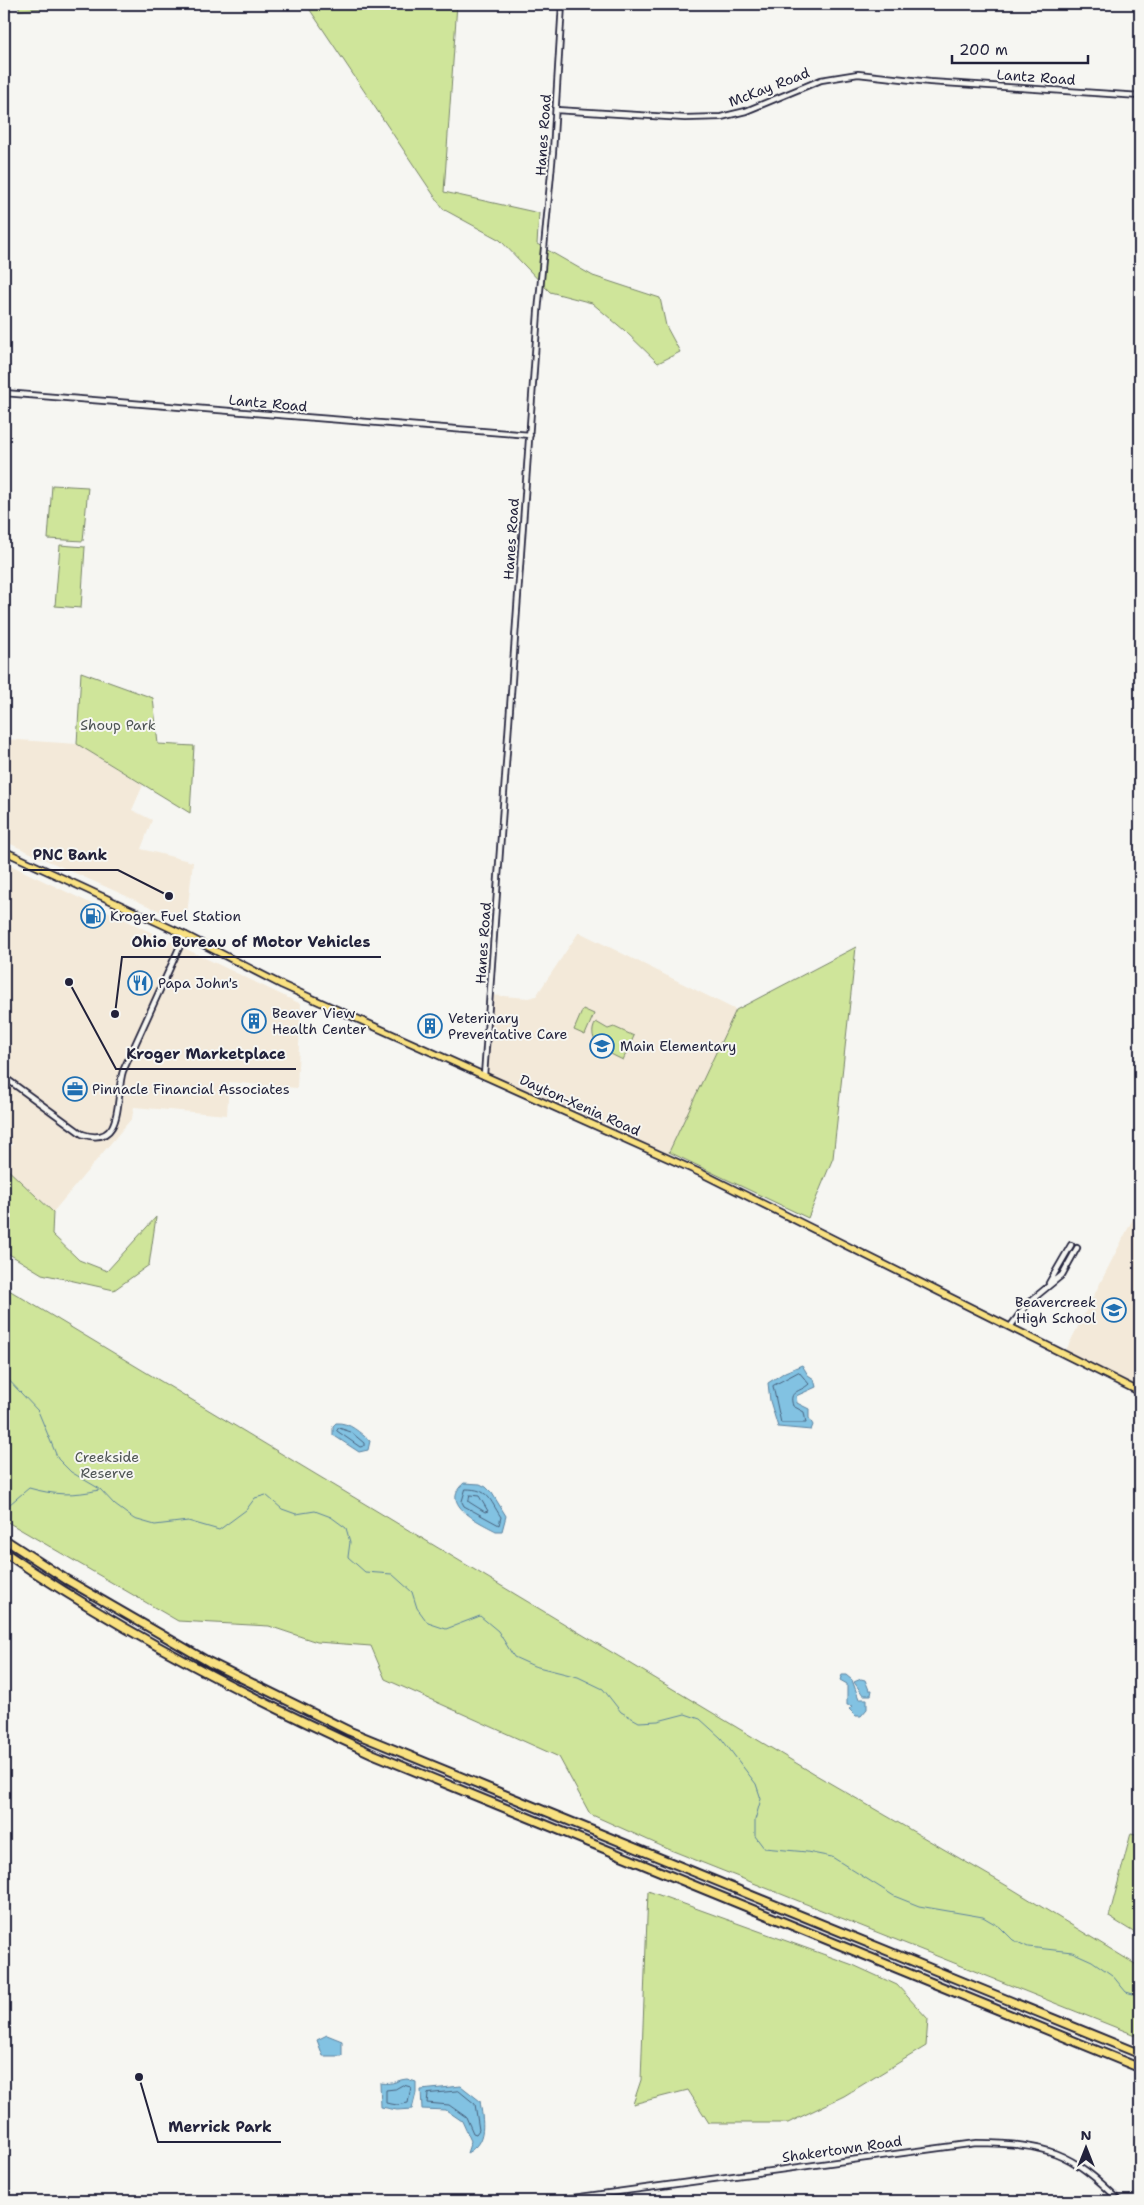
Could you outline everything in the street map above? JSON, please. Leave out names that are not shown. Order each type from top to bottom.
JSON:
[{"type":"highway","points":[[4,1538],[83,1589],[201,1658],[349,1731],[1140,2054]]},
{"type":"highway","points":[[4,1554],[162,1650],[293,1718],[373,1754],[1140,2068]]},
{"type":"main road","name":"Dayton-Xenia Road","points":[[4,851],[185,935],[282,985],[703,1174],[1140,1392]]},
{"type":"street","name":"Hanes Road","points":[[484,1076],[530,435],[556,110],[562,4]]},
{"type":"street","name":"McKay Road","points":[[556,110],[713,118],[746,111],[808,84],[838,75],[871,74],[930,82]]},
{"type":"street","name":"Lantz Road","points":[[930,82],[1140,96]]},
{"type":"street","name":"Lantz Road","points":[[4,393],[530,435]]},
{"type":"street","points":[[4,1077],[82,1134],[94,1136],[102,1134],[115,1123],[119,1112],[119,1086],[123,1071],[185,935]]},
{"type":"street","points":[[1047,1286],[1070,1245]]},
{"type":"street","points":[[1010,1327],[1028,1303],[1062,1275],[1077,1248]]},
{"type":"street","name":"Shakertown Road","points":[[551,2201],[976,2143],[1031,2146],[1056,2152],[1078,2164],[1120,2201]]},
{"type":"shaded area","points":[[4,739],[77,744],[143,785],[132,810],[152,820],[141,849],[193,862],[186,923],[4,841]]},
{"type":"shaded area","points":[[4,862],[301,1004],[297,1088],[229,1082],[227,1115],[134,1107],[132,1118],[53,1212],[4,1166],[4,1157],[13,1144],[4,1139]]},
{"type":"shaded area","name":"Main Elementary","points":[[579,932],[736,1010],[667,1158],[484,1076],[490,995],[529,998],[536,996]]},
{"type":"shaded area","name":"Beavercreek High School","points":[[1140,1205],[1140,1392],[1064,1354]]},
{"type":"green space","points":[[19,4],[102,4],[19,10]]},
{"type":"green space","points":[[306,4],[457,4],[444,192],[539,213],[537,244],[593,276],[660,298],[666,326],[680,352],[658,363],[624,330],[592,303],[550,292],[500,240],[443,209]]},
{"type":"green space","points":[[52,485],[88,487],[83,541],[48,539]]},
{"type":"green space","points":[[60,545],[85,547],[81,608],[55,606]]},
{"type":"green space","name":"Shoup Park","points":[[81,672],[153,698],[158,744],[194,746],[190,813],[77,744]]},
{"type":"green space","points":[[856,947],[833,1158],[808,1218],[669,1152],[736,1010]]},
{"type":"green space","points":[[583,1009],[594,1014],[585,1035],[574,1030]]},
{"type":"green space","points":[[596,1022],[608,1029],[614,1027],[634,1036],[623,1060],[599,1046],[595,1041],[593,1029]]},
{"type":"green space","points":[[4,1166],[53,1212],[52,1234],[79,1260],[107,1271],[156,1217],[149,1265],[114,1290],[42,1274],[4,1251]]},
{"type":"green space","name":"Creekside Reserve","points":[[4,1287],[816,1775],[1009,1887],[1140,1967],[1140,2037],[668,1849],[590,1814],[559,1757],[385,1679],[371,1646],[317,1642],[269,1626],[178,1621],[4,1520]]},
{"type":"green space","points":[[1131,1833],[1140,1835],[1140,1936],[1109,1917]]},
{"type":"green space","points":[[648,1891],[853,1965],[897,1985],[928,2019],[926,2046],[844,2096],[788,2123],[709,2123],[688,2090],[633,2104],[641,2080]]},
{"type":"water","points":[[802,1365],[808,1375],[814,1379],[816,1387],[796,1396],[797,1403],[809,1409],[809,1418],[813,1425],[811,1430],[778,1427],[770,1401],[768,1383],[785,1372]]},
{"type":"water","points":[[336,1423],[350,1426],[370,1441],[368,1450],[359,1452],[333,1435],[333,1426]]},
{"type":"water","points":[[464,1483],[480,1484],[492,1493],[506,1516],[502,1531],[496,1531],[472,1518],[459,1505],[456,1498],[457,1491]]},
{"type":"water","points":[[842,1675],[846,1675],[852,1680],[859,1699],[867,1699],[867,1709],[861,1716],[856,1716],[849,1709],[853,1706],[847,1705],[847,1684],[840,1680]]},
{"type":"water","points":[[861,1679],[865,1680],[869,1690],[872,1690],[871,1695],[863,1695],[854,1682]]},
{"type":"water","points":[[327,2035],[342,2041],[342,2056],[323,2056],[317,2040]]},
{"type":"water","points":[[407,2079],[416,2082],[416,2093],[412,2109],[397,2110],[381,2107],[380,2083]]},
{"type":"water","points":[[461,2086],[480,2101],[483,2123],[478,2143],[467,2153],[471,2141],[462,2121],[446,2110],[422,2109],[421,2090]]},
{"type":"waterway","points":[[4,1375],[38,1411],[58,1459],[71,1472],[100,1489],[115,1505],[134,1519],[155,1525],[188,1521],[219,1530],[246,1510],[255,1498],[266,1495],[282,1509],[296,1514],[315,1511],[331,1517],[346,1528],[350,1542],[348,1557],[365,1572],[392,1574],[412,1592],[417,1608],[428,1623],[446,1629],[480,1616],[498,1631],[514,1657],[534,1666],[578,1677],[603,1689],[621,1712],[639,1722],[658,1721],[685,1714],[700,1719],[721,1738],[756,1784],[761,1799],[755,1820],[755,1836],[764,1848],[807,1852],[832,1857],[894,1896],[919,1906],[983,1917],[1000,1927],[1013,1940],[1028,1947],[1072,1952],[1092,1961],[1112,1975],[1126,1992],[1140,1996]]},
{"type":"waterway","points":[[4,1509],[29,1488],[64,1494],[99,1490]]},
{"type":"place","name":"PNC Bank","points":[[169,896]]},
{"type":"place","name":"Kroger Fuel Station","points":[[93,916]]},
{"type":"place","name":"Kroger Marketplace","points":[[69,982]]},
{"type":"place","name":"Papa John's","points":[[140,983]]},
{"type":"place","name":"Ohio Bureau of Motor Vehicles","points":[[115,1014]]},
{"type":"place","name":"Beaver View Health Center","points":[[254,1021]]},
{"type":"place","name":"Veterinary Preventative Care","points":[[430,1026]]},
{"type":"place","name":"Main Elementary","points":[[602,1046]]},
{"type":"place","name":"Pinnacle Financial Associates","points":[[75,1089]]},
{"type":"place","name":"Beavercreek High School","points":[[1114,1310]]},
{"type":"place","name":"Merrick Park","points":[[139,2077]]}]
